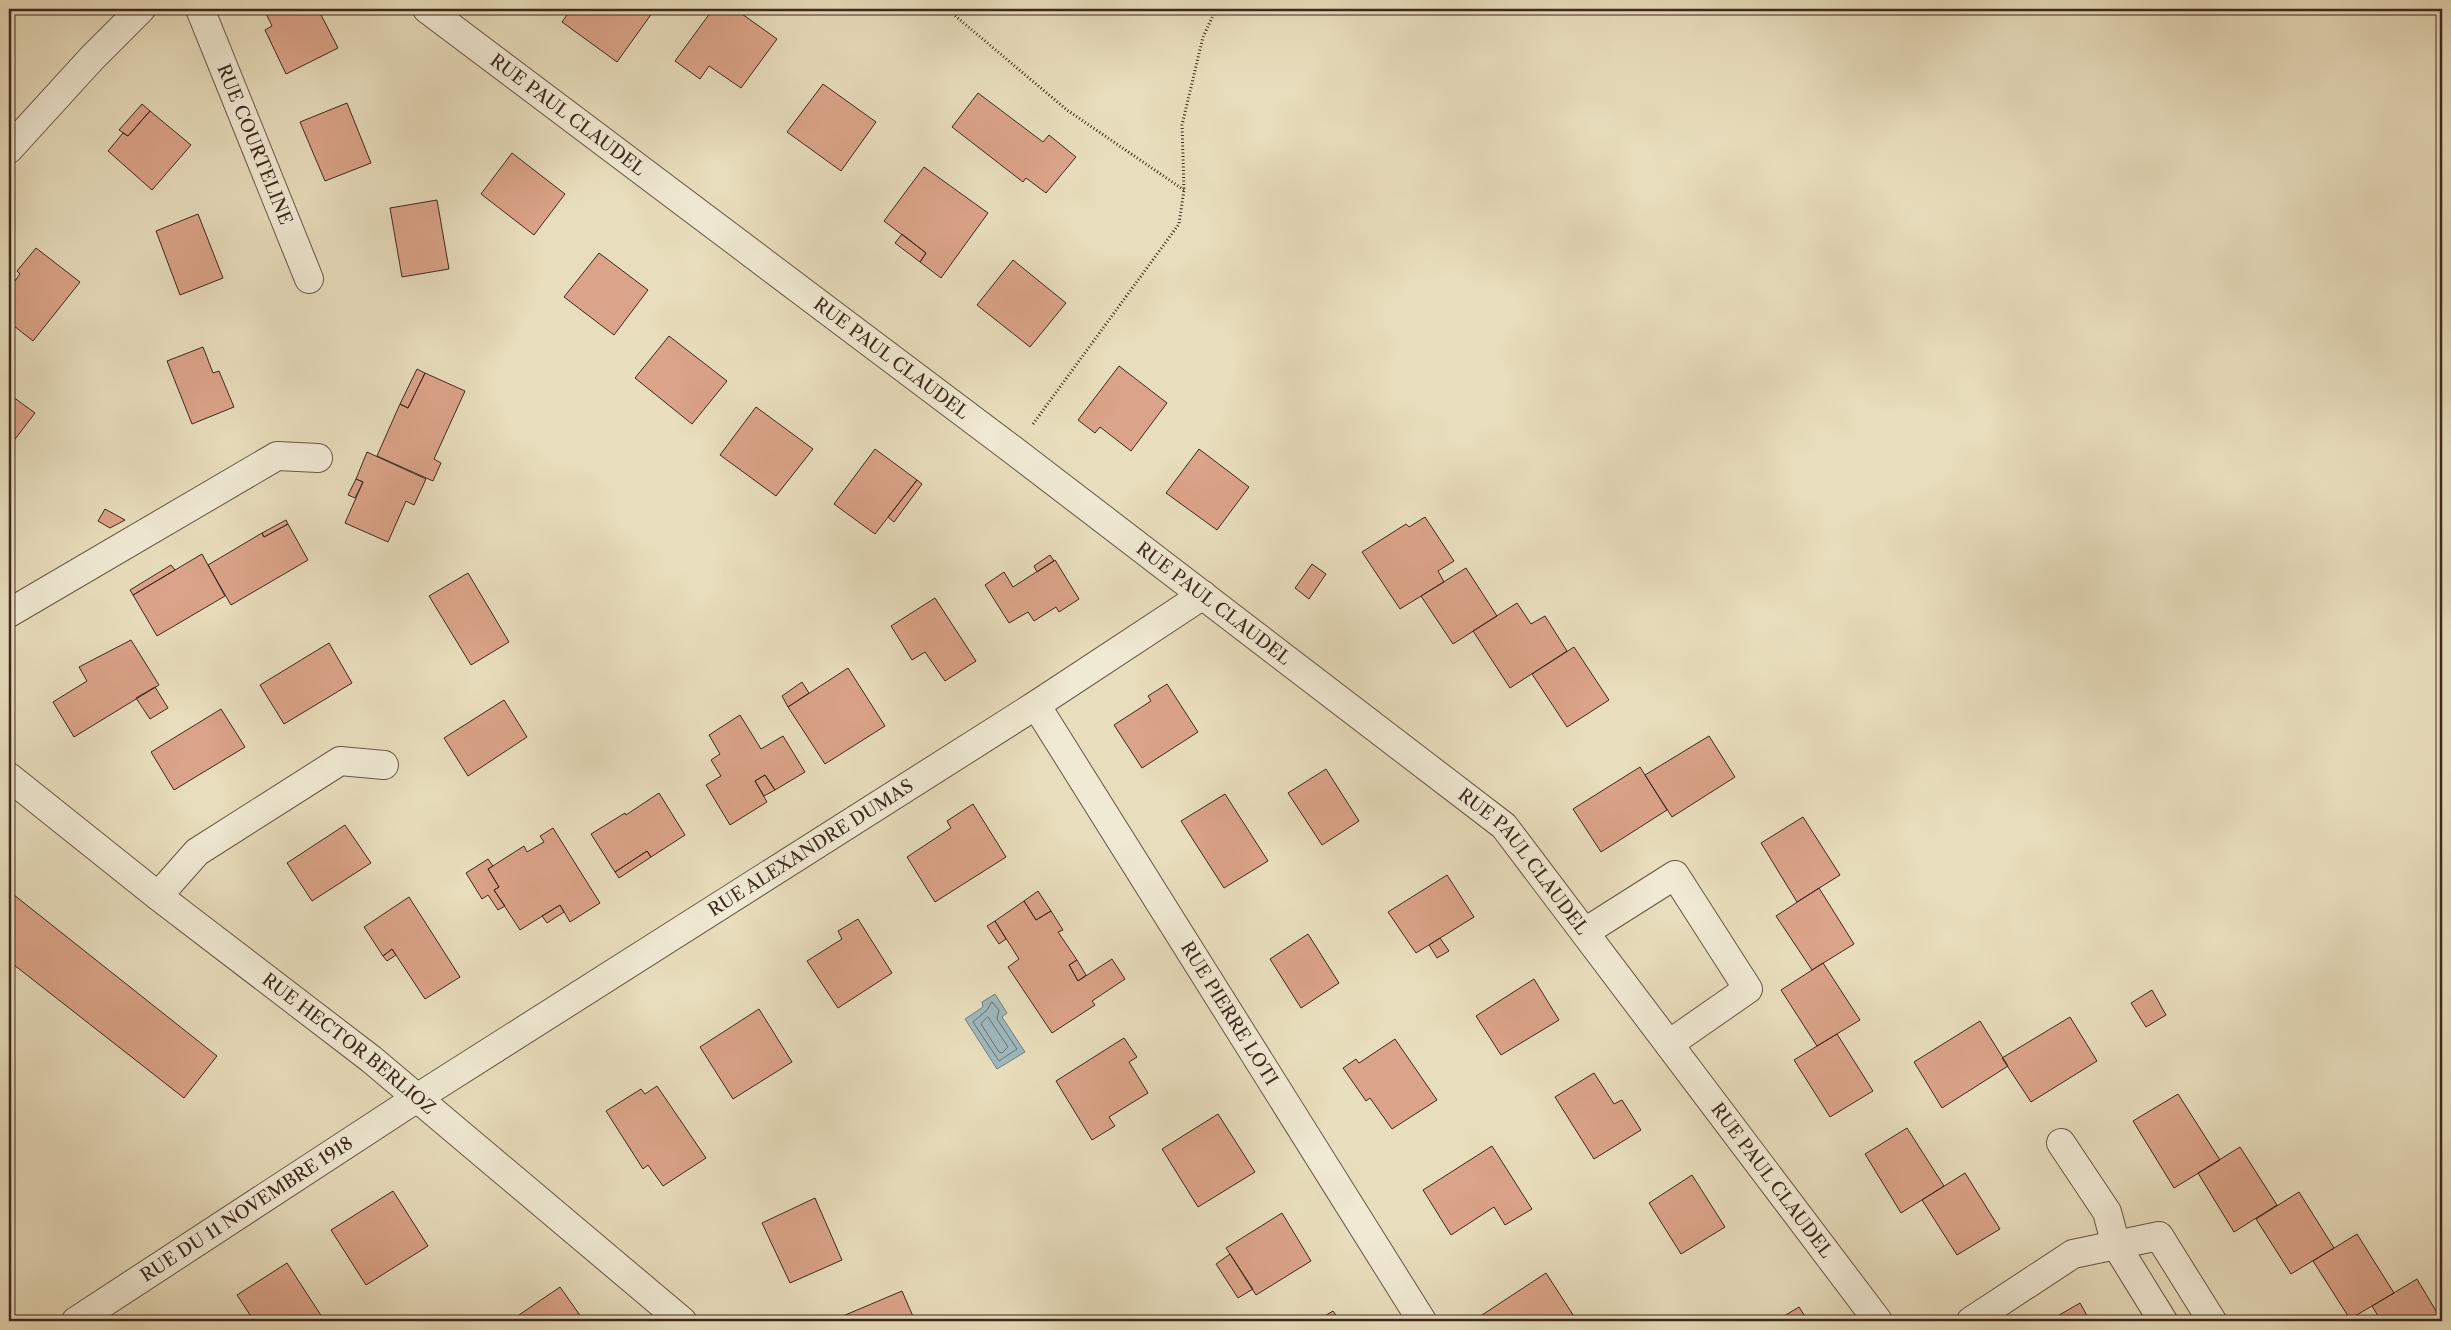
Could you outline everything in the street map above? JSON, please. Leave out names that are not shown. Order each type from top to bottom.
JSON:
[{"type":"street","points":[[9,149],[92,58],[141,9]]},
{"type":"street","name":"RUE COURTELINE","points":[[200,9],[309,279]]},
{"type":"street","name":"RUE PAUL CLAUDEL","points":[[427,9],[1013,450],[1504,826],[1878,1321]]},
{"type":"street","points":[[9,613],[277,456],[318,458]]},
{"type":"street","name":"RUE ALEXANDRE DUMAS","points":[[417,1098],[1036,704],[1203,595]]},
{"type":"street","name":"RUE PIERRE LOTI","points":[[1036,704],[1422,1321]]},
{"type":"street","points":[[158,896],[196,852],[340,761],[384,765]]},
{"type":"street","name":"RUE HECTOR BERLIOZ","points":[[9,777],[158,896],[371,1059],[682,1321]]},
{"type":"street","points":[[1585,932],[1675,875],[1748,989],[1670,1044]]},
{"type":"street","name":"RUE DU 11 NOVEMBRE 1918","points":[[76,1321],[417,1098]]},
{"type":"street","points":[[2061,1143],[2107,1212],[2116,1245],[2163,1321]]},
{"type":"street","points":[[1972,1321],[2073,1254],[2159,1236],[2212,1321]]},
{"type":"path","points":[[947,9],[1067,110],[1184,190]]},
{"type":"path","points":[[1013,450],[1179,224],[1184,190],[1182,124],[1203,37],[1216,9]]},
{"type":"water","points":[[995,994],[1007,1013],[1002,1017],[1025,1052],[997,1069],[965,1019],[983,1007],[982,1002]]},
{"type":"building","points":[[264,9],[318,9],[338,48],[286,74],[265,30],[272,26]]},
{"type":"building","points":[[571,9],[655,9],[617,62],[562,22]]},
{"type":"building","points":[[713,9],[735,9],[777,39],[741,88],[709,66],[700,79],[675,61]]},
{"type":"building","points":[[823,84],[876,122],[841,171],[787,132]]},
{"type":"building","points":[[978,93],[1043,142],[1049,135],[1076,157],[1046,193],[1026,178],[1023,182],[952,127]]},
{"type":"building","points":[[347,103],[371,163],[325,181],[300,122]]},
{"type":"building","points":[[142,104],[150,111],[128,136],[119,130]]},
{"type":"building","points":[[150,111],[191,145],[152,190],[108,151],[123,133],[128,136]]},
{"type":"building","points":[[512,153],[565,194],[534,235],[481,194]]},
{"type":"building","points":[[924,167],[988,213],[941,278],[920,262],[926,253],[884,221]]},
{"type":"building","points":[[437,200],[449,269],[402,277],[390,208]]},
{"type":"building","points":[[198,214],[223,278],[180,295],[156,231]]},
{"type":"building","points":[[902,234],[926,253],[920,262],[895,243]]},
{"type":"building","points":[[36,248],[80,282],[33,341],[9,322],[9,289],[20,274],[17,271]]},
{"type":"building","points":[[599,253],[648,290],[614,335],[564,297]]},
{"type":"building","points":[[1013,260],[1066,303],[1030,347],[977,305]]},
{"type":"building","points":[[669,336],[727,381],[692,424],[635,378]]},
{"type":"building","points":[[203,347],[213,373],[219,371],[234,407],[192,424],[167,361]]},
{"type":"building","points":[[1119,366],[1167,403],[1131,451],[1100,427],[1095,433],[1078,420]]},
{"type":"building","points":[[417,369],[425,373],[408,408],[400,404]]},
{"type":"building","points":[[425,373],[465,391],[434,459],[441,463],[433,481],[377,456],[400,404],[408,408]]},
{"type":"building","points":[[9,394],[35,413],[9,447]]},
{"type":"building","points":[[756,407],[813,449],[776,496],[720,455]]},
{"type":"building","points":[[875,449],[917,480],[875,534],[834,504]]},
{"type":"building","points":[[1199,449],[1249,487],[1217,530],[1166,493]]},
{"type":"building","points":[[367,452],[426,479],[414,505],[406,501],[388,542],[345,523],[363,482],[356,479]]},
{"type":"building","points":[[356,479],[363,482],[355,498],[348,495]]},
{"type":"building","points":[[917,480],[922,484],[894,522],[888,517]]},
{"type":"building","points":[[105,509],[125,520],[110,528],[98,521]]},
{"type":"building","points":[[1425,517],[1454,561],[1438,571],[1444,582],[1400,609],[1362,552],[1406,524],[1409,527]]},
{"type":"building","points":[[286,520],[288,524],[264,537],[262,533]]},
{"type":"building","points":[[288,524],[308,560],[231,605],[208,565],[262,533],[264,537]]},
{"type":"building","points":[[202,554],[225,596],[157,636],[133,595]]},
{"type":"building","points":[[1050,555],[1054,561],[1037,572],[1034,566]]},
{"type":"building","points":[[1055,560],[1079,599],[1059,612],[1056,607],[1034,621],[1028,612],[1009,623],[985,585],[1004,572],[1013,587]]},
{"type":"building","points":[[1312,564],[1326,574],[1309,599],[1295,588]]},
{"type":"building","points":[[171,565],[175,570],[133,595],[130,590]]},
{"type":"building","points":[[1466,568],[1497,616],[1453,644],[1421,596]]},
{"type":"building","points":[[468,573],[509,642],[471,665],[429,596]]},
{"type":"building","points":[[935,598],[976,661],[945,681],[925,652],[912,660],[891,626]]},
{"type":"building","points":[[1517,603],[1531,624],[1545,616],[1567,651],[1510,688],[1473,631]]},
{"type":"building","points":[[131,640],[159,685],[74,737],[53,702],[87,681],[79,667]]},
{"type":"building","points":[[329,643],[352,683],[284,724],[260,685]]},
{"type":"building","points":[[1574,647],[1609,700],[1567,727],[1532,674]]},
{"type":"building","points":[[848,668],[885,726],[825,764],[788,707]]},
{"type":"building","points":[[802,682],[809,693],[788,707],[782,696]]},
{"type":"building","points":[[1167,684],[1198,732],[1142,768],[1114,725],[1151,701],[1148,696]]},
{"type":"building","points":[[155,687],[168,708],[150,719],[136,698]]},
{"type":"building","points":[[504,700],[527,737],[468,776],[444,738]]},
{"type":"building","points":[[221,709],[245,747],[174,790],[151,752]]},
{"type":"building","points":[[740,715],[761,749],[783,736],[805,772],[775,790],[765,775],[755,781],[767,802],[730,825],[706,785],[721,776],[711,760],[720,754],[709,735]]},
{"type":"building","points":[[1709,736],[1735,777],[1672,817],[1645,775]]},
{"type":"building","points":[[1640,767],[1667,810],[1601,852],[1573,809]]},
{"type":"building","points":[[1326,769],[1359,821],[1322,845],[1288,793]]},
{"type":"building","points":[[765,775],[775,790],[764,796],[755,781]]},
{"type":"building","points":[[659,793],[685,835],[651,857],[647,851],[615,872],[591,834],[625,813],[626,815]]},
{"type":"building","points":[[1225,794],[1268,861],[1224,888],[1181,821]]},
{"type":"building","points":[[973,804],[1006,857],[935,902],[907,857],[951,828],[947,821]]},
{"type":"building","points":[[1803,817],[1840,875],[1797,902],[1761,843]]},
{"type":"building","points":[[345,825],[371,863],[312,901],[287,863]]},
{"type":"building","points":[[553,828],[600,903],[570,922],[560,905],[520,930],[494,890],[499,887],[488,869],[524,846],[527,852],[544,842],[540,836]]},
{"type":"building","points":[[647,851],[651,857],[619,878],[615,872]]},
{"type":"building","points":[[488,859],[493,866],[488,869],[499,887],[494,890],[505,906],[498,910],[488,895],[482,899],[466,873]]},
{"type":"building","points":[[1447,875],[1474,917],[1416,953],[1388,912]]},
{"type":"building","points":[[1819,888],[1854,944],[1812,970],[1776,916]]},
{"type":"building","points":[[9,891],[217,1056],[184,1098],[9,961]]},
{"type":"building","points":[[1038,891],[1051,911],[1036,920],[1024,901]]},
{"type":"building","points":[[409,897],[460,977],[425,999],[392,949],[383,956],[364,927]]},
{"type":"building","points":[[1024,901],[1036,920],[1051,911],[1063,930],[1058,932],[1077,960],[1069,965],[1078,981],[1112,959],[1125,979],[1092,1001],[1095,1005],[1052,1033],[1008,967],[1019,959],[995,921]]},
{"type":"building","points":[[560,905],[564,912],[547,923],[542,916]]},
{"type":"building","points":[[858,919],[892,973],[838,1008],[807,961],[842,939],[838,931]]},
{"type":"building","points":[[995,921],[1006,939],[999,944],[987,926]]},
{"type":"building","points":[[1308,934],[1339,983],[1301,1008],[1270,959]]},
{"type":"building","points":[[1440,938],[1449,951],[1437,958],[1429,945]]},
{"type":"building","points":[[392,949],[396,955],[387,961],[383,956]]},
{"type":"building","points":[[1077,960],[1086,975],[1078,981],[1069,965]]},
{"type":"building","points":[[1823,963],[1860,1020],[1817,1046],[1781,990]]},
{"type":"building","points":[[1534,979],[1559,1020],[1501,1055],[1476,1016]]},
{"type":"building","points":[[2152,990],[2166,1015],[2146,1027],[2131,1003]]},
{"type":"building","points":[[759,1009],[792,1062],[733,1099],[700,1047]]},
{"type":"building","points":[[2070,1017],[2097,1061],[2031,1102],[2002,1058]]},
{"type":"building","points":[[1980,1021],[2008,1066],[1942,1108],[1914,1062]]},
{"type":"building","points":[[1837,1034],[1873,1091],[1830,1117],[1794,1060]]},
{"type":"building","points":[[1124,1038],[1137,1057],[1129,1062],[1148,1093],[1109,1117],[1115,1126],[1092,1140],[1056,1081]]},
{"type":"building","points":[[1395,1039],[1437,1100],[1392,1129],[1370,1098],[1366,1101],[1343,1068],[1356,1059],[1359,1063]]},
{"type":"building","points":[[1594,1073],[1614,1104],[1622,1100],[1641,1130],[1594,1159],[1555,1097]]},
{"type":"building","points":[[657,1086],[706,1158],[663,1186],[648,1165],[643,1169],[606,1111],[641,1089],[645,1094]]},
{"type":"building","points":[[2178,1094],[2220,1160],[2174,1188],[2133,1121]]},
{"type":"building","points":[[1218,1114],[1255,1172],[1198,1207],[1162,1149]]},
{"type":"building","points":[[1907,1128],[1944,1186],[1901,1213],[1865,1154]]},
{"type":"building","points":[[1492,1146],[1532,1209],[1505,1225],[1494,1207],[1451,1235],[1423,1190]]},
{"type":"building","points":[[2240,1147],[2277,1205],[2234,1232],[2198,1173]]},
{"type":"building","points":[[1965,1173],[2000,1229],[1957,1255],[1922,1200]]},
{"type":"building","points":[[1692,1175],[1725,1227],[1681,1254],[1649,1203]]},
{"type":"building","points":[[393,1191],[428,1246],[366,1285],[331,1230]]},
{"type":"building","points":[[2299,1192],[2334,1248],[2291,1274],[2256,1219]]},
{"type":"building","points":[[815,1198],[842,1260],[790,1283],[762,1223]]},
{"type":"building","points":[[1282,1213],[1311,1261],[1256,1295],[1226,1248]]},
{"type":"building","points":[[2357,1234],[2394,1293],[2350,1319],[2313,1261]]},
{"type":"building","points":[[1230,1254],[1253,1289],[1238,1298],[1216,1264]]},
{"type":"building","points":[[287,1263],[322,1317],[315,1321],[254,1321],[237,1295]]},
{"type":"building","points":[[1546,1273],[1577,1321],[1481,1321],[1479,1317]]},
{"type":"building","points":[[2417,1279],[2442,1321],[2381,1321],[2372,1306]]},
{"type":"building","points":[[560,1287],[584,1321],[519,1321],[516,1317]]},
{"type":"building","points":[[902,1291],[915,1321],[831,1321]]},
{"type":"building","points":[[2080,1303],[2090,1321],[2049,1321]]},
{"type":"building","points":[[1799,1307],[1808,1321],[1776,1321]]},
{"type":"building","points":[[1333,1311],[1340,1321],[1316,1321]]}]
